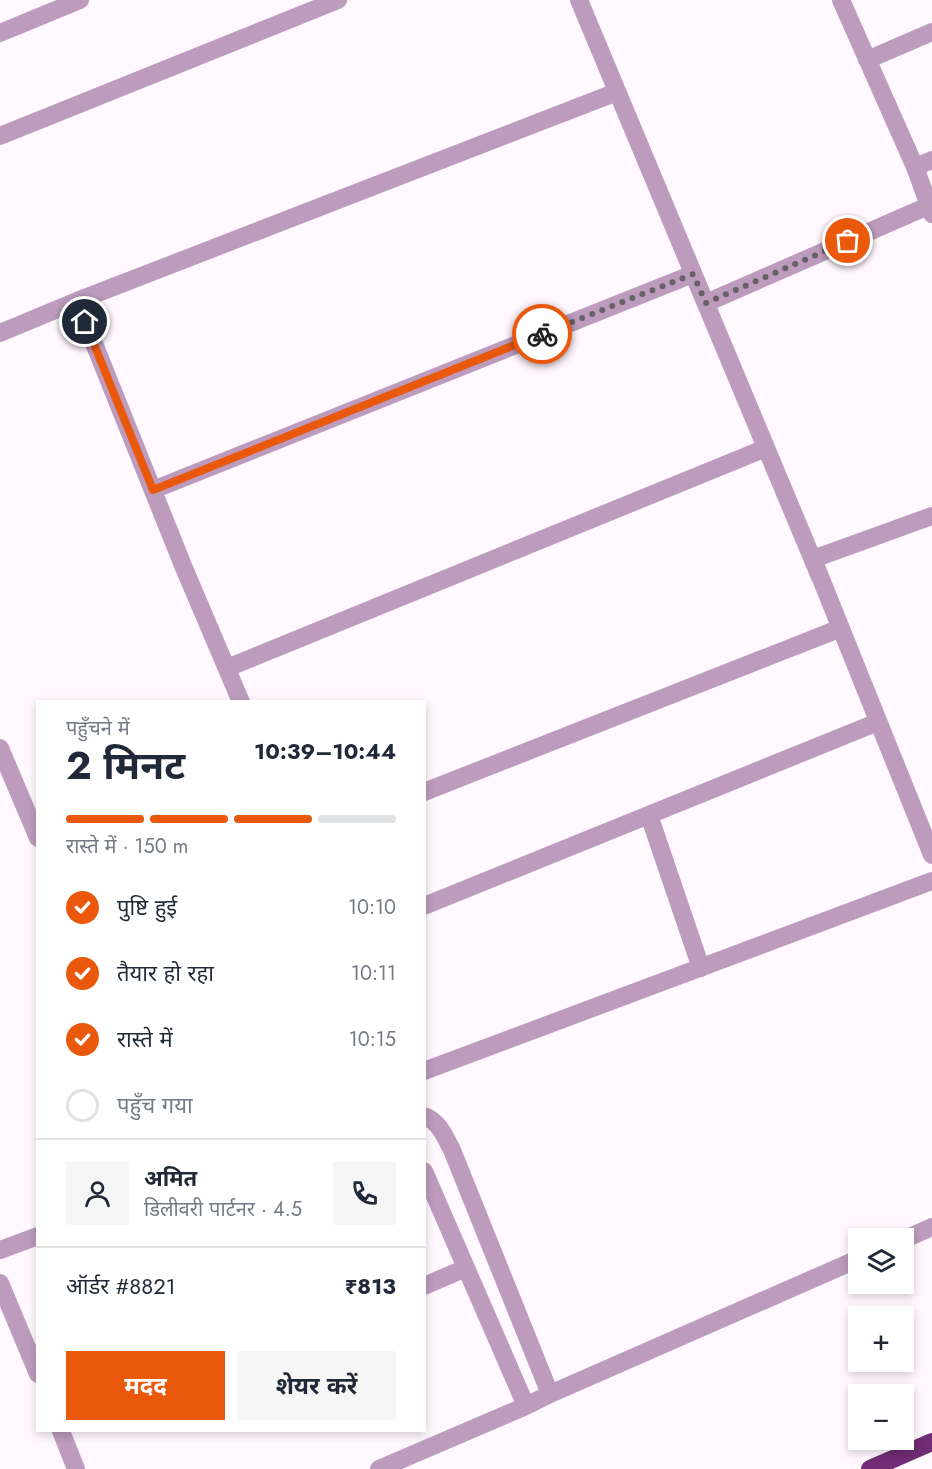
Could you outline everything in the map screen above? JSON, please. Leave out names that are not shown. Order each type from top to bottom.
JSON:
[{"type":"highway","points":[[870,1469],[932,1442]]},
{"type":"street","points":[[0,136],[338,0]]},
{"type":"street","points":[[579,0],[820,577],[932,855]]},
{"type":"street","points":[[706,303],[930,210],[915,167],[841,0]]},
{"type":"street","points":[[0,33],[71,2]]},
{"type":"street","points":[[867,60],[932,32]]},
{"type":"street","points":[[0,333],[76,301],[617,92]]},
{"type":"street","points":[[915,167],[932,160]]},
{"type":"street","points":[[153,490],[693,274]]},
{"type":"street","points":[[76,301],[240,700]]},
{"type":"street","points":[[227,668],[766,448]]},
{"type":"street","points":[[820,577],[813,559],[932,516]]},
{"type":"street","points":[[426,791],[841,628]]},
{"type":"street","points":[[426,905],[878,722]]},
{"type":"street","points":[[0,748],[36,833]]},
{"type":"street","points":[[649,815],[701,968]]},
{"type":"street","points":[[426,1070],[932,881]]},
{"type":"street","points":[[426,1117],[432,1119],[452,1150],[550,1394]]},
{"type":"street","points":[[426,1177],[526,1406]]},
{"type":"street","points":[[914,1234],[932,1227]]},
{"type":"street","points":[[0,1250],[36,1237]]},
{"type":"street","points":[[379,1469],[848,1263]]},
{"type":"street","points":[[426,1285],[466,1268]]},
{"type":"street","points":[[0,1283],[36,1369]]},
{"type":"street","points":[[61,1432],[76,1469]]},
{"type":"way so far","points":[[542,334],[693,274],[706,303],[848,241]]},
{"type":"route","points":[[85,322],[153,490],[542,334]]}]
